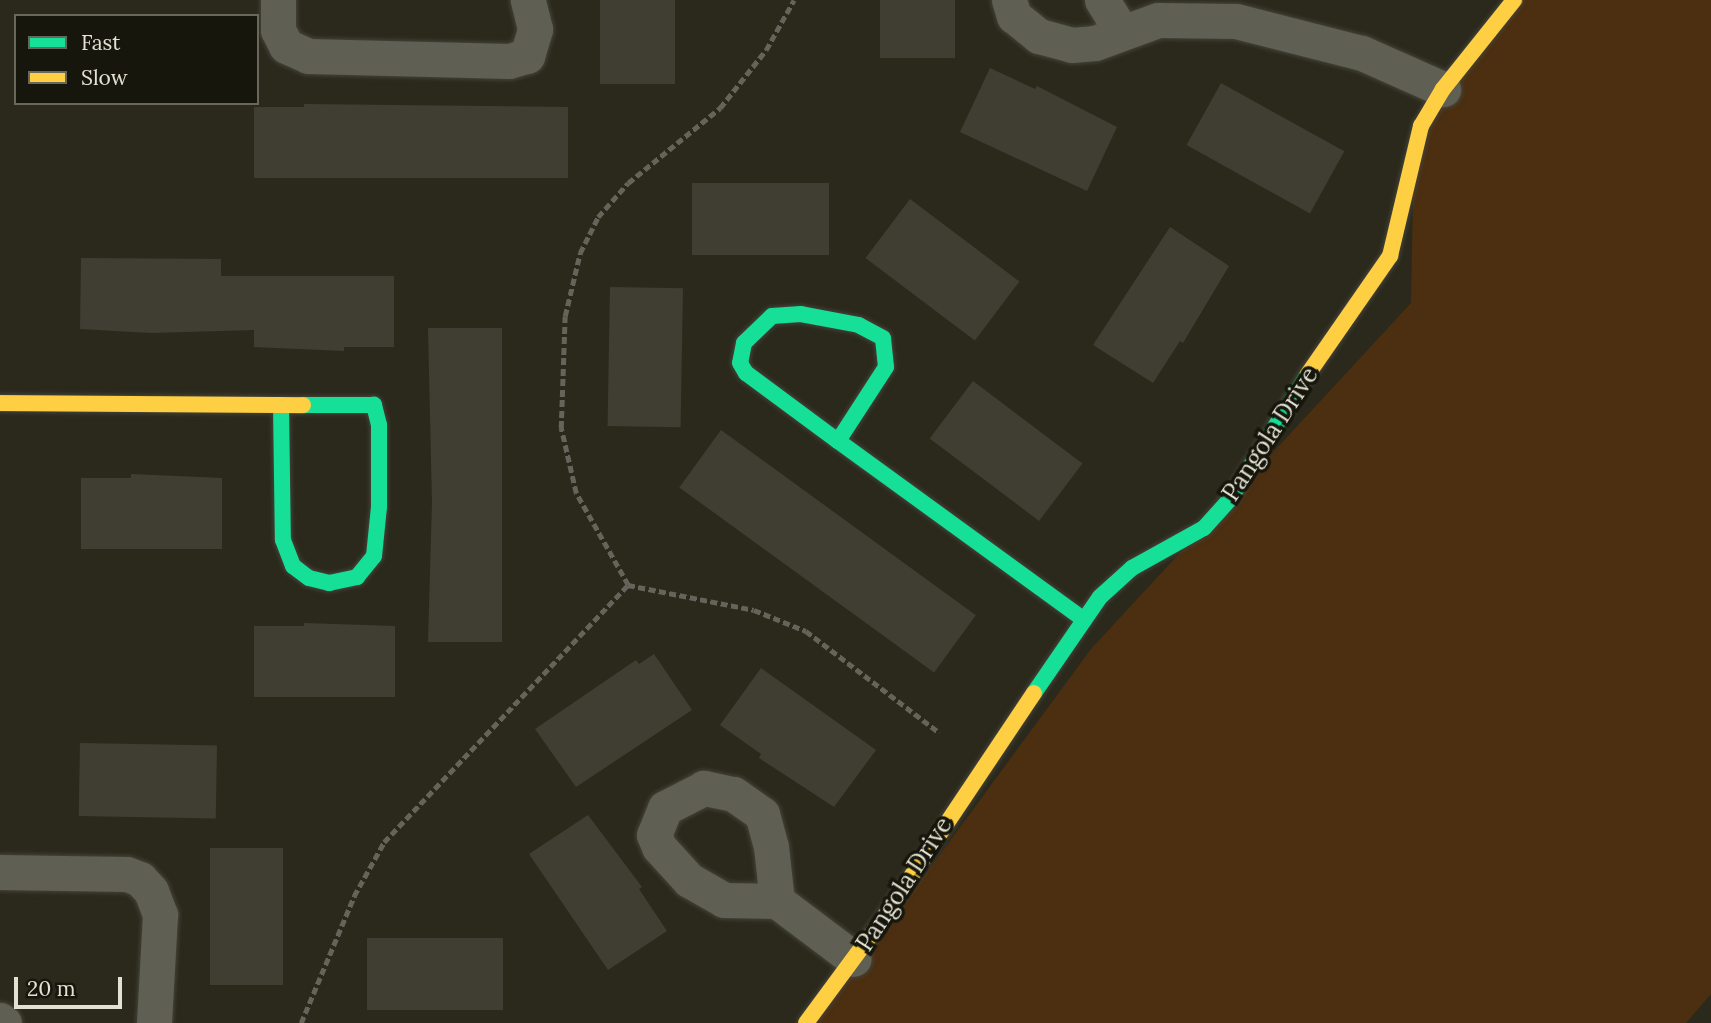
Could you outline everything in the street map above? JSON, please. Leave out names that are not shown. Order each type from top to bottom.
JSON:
[{"type":"street","points":[[278,0],[278,30],[286,46],[308,56],[509,61],[527,56],[535,29],[528,0]]},
{"type":"street","points":[[1009,0],[1013,16],[1050,39],[1072,45],[1095,43],[1158,20],[1236,21],[1362,52],[1443,89]]},
{"type":"street","points":[[1102,0],[1121,32]]},
{"type":"street","name":"Pangola Drive","points":[[806,1023],[855,959],[1084,620],[1132,568],[1204,528],[1230,499],[1336,329],[1367,295],[1390,256],[1421,126],[1443,89],[1514,0]]},
{"type":"street","points":[[838,441],[886,367],[883,338],[848,323],[801,314],[772,316],[744,343],[740,363],[746,373],[838,441],[1084,620]]},
{"type":"street","points":[[0,403],[374,405],[379,425],[379,506],[374,556],[357,577],[329,583],[309,578],[293,566],[283,540],[281,405]]},
{"type":"street","points":[[0,872],[127,874],[140,879],[151,891],[160,915],[154,1023]]},
{"type":"street","points":[[777,901],[855,959]]},
{"type":"street","points":[[0,1020],[4,1023]]},
{"type":"path","points":[[794,0],[766,50],[720,108],[628,183],[598,217],[580,253],[565,316],[561,428],[576,493],[628,585],[754,610],[806,631],[940,733]]},
{"type":"path","points":[[301,1023],[354,896],[384,842],[628,585]]},
{"type":"shaded area","points":[[1517,0],[1711,0],[1711,994],[1686,1023],[816,1023],[1091,649],[1411,303],[1414,142]]},
{"type":"building","points":[[600,0],[675,0],[675,84],[600,84]]},
{"type":"building","points":[[880,0],[955,0],[955,58],[880,58]]},
{"type":"building","points":[[990,68],[1035,89],[1037,86],[1117,127],[1087,191],[960,132]]},
{"type":"building","points":[[1221,83],[1344,151],[1310,213],[1187,145]]},
{"type":"building","points":[[304,104],[568,107],[568,178],[254,178],[254,107],[304,107]]},
{"type":"building","points":[[692,183],[829,183],[829,255],[692,255]]},
{"type":"building","points":[[910,199],[1019,281],[975,341],[865,258]]},
{"type":"building","points":[[1170,227],[1229,266],[1183,343],[1180,341],[1153,383],[1093,345]]},
{"type":"building","points":[[81,258],[221,259],[221,276],[394,276],[394,347],[344,347],[344,351],[254,347],[254,330],[151,333],[80,329]]},
{"type":"building","points":[[610,287],[683,288],[681,427],[608,426]]},
{"type":"building","points":[[428,328],[502,328],[502,642],[428,642],[432,502]]},
{"type":"building","points":[[973,381],[1082,463],[1039,521],[930,439]]},
{"type":"building","points":[[721,430],[976,615],[934,673],[679,487]]},
{"type":"building","points":[[131,474],[222,478],[222,549],[81,549],[81,478],[131,478]]},
{"type":"building","points":[[304,623],[395,626],[395,697],[254,697],[254,626],[304,626]]},
{"type":"building","points":[[654,654],[692,710],[576,787],[535,729],[636,660],[639,664]]},
{"type":"building","points":[[761,668],[876,750],[834,807],[759,758],[761,754],[720,725]]},
{"type":"building","points":[[80,743],[217,745],[216,818],[79,816]]},
{"type":"building","points":[[588,815],[642,887],[639,889],[667,931],[608,970],[529,854]]},
{"type":"building","points":[[210,848],[283,848],[283,985],[210,985]]},
{"type":"building","points":[[367,938],[503,938],[503,1010],[367,1010]]},
{"type":"traffic: fast","points":[[838,441],[886,367],[883,338],[859,325],[801,314],[772,316],[744,343],[740,363],[746,373],[838,441],[1084,620]]},
{"type":"traffic: fast","points":[[1034,693],[1100,597],[1132,568],[1204,528],[1230,499],[1308,374]]},
{"type":"traffic: fast","points":[[281,405],[283,540],[293,566],[309,578],[329,583],[357,577],[374,556],[379,507],[379,425],[374,405],[303,405]]},
{"type":"traffic: slow","points":[[1308,374],[1390,256],[1421,126],[1443,89],[1514,0]]},
{"type":"traffic: slow","points":[[0,403],[303,405]]},
{"type":"traffic: slow","points":[[806,1023],[882,920],[1034,693]]}]
